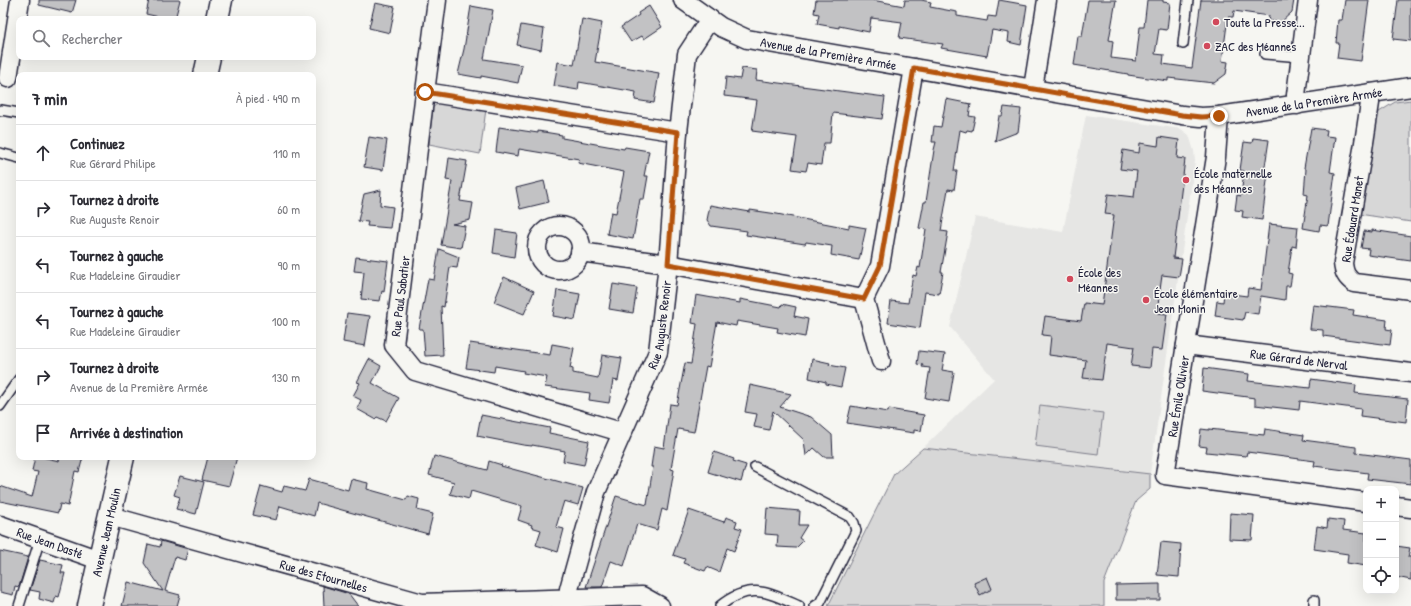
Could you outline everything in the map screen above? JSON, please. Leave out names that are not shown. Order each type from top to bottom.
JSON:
[{"type":"main road","points":[[218,16],[222,0]]},
{"type":"main road","points":[[206,72],[208,60]]},
{"type":"main road","name":"Avenue Jean Moulin","points":[[89,606],[122,460]]},
{"type":"street","points":[[18,16],[20,0]]},
{"type":"street","name":"Rue Paul Sabatier","points":[[437,0],[394,345],[414,371],[621,432]]},
{"type":"street","points":[[1033,88],[1047,0]]},
{"type":"street","points":[[1297,105],[1296,95],[1308,0]]},
{"type":"street","name":"Avenue de la Première Armée","points":[[691,3],[721,27],[746,39],[1182,115],[1201,117],[1219,116],[1411,87]]},
{"type":"street","name":"Rue Auguste Renoir","points":[[570,598],[569,589],[596,492],[621,432],[658,352],[668,264],[678,132],[686,54],[710,19]]},
{"type":"street","points":[[9,78],[16,28]]},
{"type":"street","points":[[881,361],[864,299],[880,266],[914,68]]},
{"type":"street","points":[[425,92],[678,132]]},
{"type":"street","name":"Rue Édouard Manet","points":[[1370,93],[1370,103],[1363,149],[1343,263],[1344,272],[1347,278],[1354,283],[1411,290]]},
{"type":"street","name":"Rue Émile Ollivier","points":[[1219,116],[1216,157],[1165,475],[1363,502]]},
{"type":"street","points":[[580,252],[668,264],[864,299]]},
{"type":"street","name":"Rue Gérard de Nerval","points":[[1186,345],[1411,373]]},
{"type":"street","points":[[1399,506],[1411,508]]},
{"type":"street","name":"Rue des Etournelles","points":[[110,516],[422,602],[642,596],[660,606]]},
{"type":"street","name":"Rue Jean Dasté","points":[[0,525],[99,560]]},
{"type":"lane","points":[[1183,44],[1188,0]]},
{"type":"lane","points":[[1265,54],[1301,58]]},
{"type":"lane","points":[[0,111],[16,112]]},
{"type":"lane","points":[[0,153],[16,157]]},
{"type":"lane","points":[[0,406],[16,383]]},
{"type":"lane","points":[[755,467],[850,517],[854,523],[856,531],[820,603],[815,606]]},
{"type":"lane","points":[[19,606],[40,539]]},
{"type":"lane","points":[[720,606],[731,597],[753,591],[768,593],[799,606]]},
{"type":"shaded area","points":[[1411,100],[1411,222],[1359,214],[1363,162],[1379,112],[1395,102]]},
{"type":"shaded area","points":[[442,101],[486,109],[480,154],[429,144],[433,107]]},
{"type":"shaded area","name":"École des Méannes","points":[[1086,115],[1181,129],[1189,135],[1194,151],[1195,161],[1150,474],[923,448],[994,379],[950,327],[975,217],[1063,232]]},
{"type":"shaded area","points":[[1040,405],[1103,413],[1098,454],[1035,446]]},
{"type":"shaded area","points":[[923,448],[1150,474],[1150,489],[1136,501],[1104,583],[1104,606],[828,606],[894,474]]},
{"type":"building","points":[[39,0],[76,0],[72,13],[39,5]]},
{"type":"building","points":[[149,0],[180,0],[176,16],[155,16],[146,14]]},
{"type":"building","points":[[816,0],[872,0],[904,6],[905,0],[921,0],[931,2],[930,7],[957,12],[957,16],[987,21],[988,16],[996,17],[999,0],[1027,5],[1021,45],[1008,42],[1009,33],[992,30],[987,56],[941,48],[943,44],[899,38],[902,22],[871,18],[869,32],[839,26],[839,28],[817,24],[819,14],[814,13]]},
{"type":"building","points":[[1088,0],[1116,0],[1109,40],[1113,41],[1111,58],[1136,61],[1140,27],[1144,27],[1147,0],[1163,0],[1163,2],[1170,3],[1167,30],[1159,29],[1155,54],[1164,55],[1163,64],[1192,68],[1201,0],[1294,0],[1292,12],[1281,22],[1268,21],[1269,16],[1234,11],[1233,17],[1228,17],[1222,61],[1228,62],[1226,74],[1214,83],[1168,78],[1168,81],[1074,65],[1078,36],[1082,36]]},
{"type":"building","points":[[1345,0],[1369,0],[1361,61],[1337,58],[1339,43],[1336,43],[1338,20],[1342,20]]},
{"type":"building","points":[[1398,0],[1411,0],[1411,41],[1393,39]]},
{"type":"building","points":[[375,3],[395,7],[390,33],[369,28]]},
{"type":"building","points":[[471,6],[493,10],[484,59],[522,65],[518,83],[481,76],[481,78],[458,74]]},
{"type":"building","points":[[649,6],[662,27],[644,39],[642,36],[631,42],[621,27]]},
{"type":"building","points":[[582,19],[602,23],[595,62],[659,73],[654,103],[635,100],[636,92],[579,82],[578,90],[554,86],[558,62],[574,65]]},
{"type":"building","points":[[521,25],[544,29],[541,50],[517,45]]},
{"type":"building","points":[[742,68],[757,70],[756,80],[885,97],[882,119],[833,113],[830,143],[824,143],[821,165],[808,163],[806,171],[792,169],[797,137],[752,131],[757,100],[724,96],[726,77],[740,79]]},
{"type":"building","points":[[946,99],[971,104],[969,116],[975,117],[972,131],[967,130],[966,132],[960,130],[954,171],[957,171],[954,190],[948,189],[941,231],[948,232],[939,294],[925,292],[920,328],[888,323],[891,301],[908,303],[913,275],[916,276],[918,267],[920,268],[926,229],[919,228],[924,202],[926,202],[936,142],[932,142],[934,126],[941,127]]},
{"type":"building","points":[[1004,107],[1021,109],[1018,132],[995,141],[999,116],[1002,116]]},
{"type":"building","points":[[499,127],[538,133],[538,131],[562,135],[562,138],[624,149],[625,147],[649,151],[644,176],[648,176],[644,199],[640,199],[633,239],[607,234],[611,212],[616,213],[624,172],[578,163],[579,159],[519,149],[518,156],[496,152]]},
{"type":"building","points":[[1311,128],[1327,130],[1326,136],[1335,137],[1330,172],[1335,173],[1328,226],[1320,225],[1319,231],[1303,228],[1308,195],[1304,194],[1306,169],[1304,168]]},
{"type":"building","points":[[369,137],[387,140],[383,170],[364,167]]},
{"type":"building","points":[[1159,137],[1179,140],[1177,158],[1185,159],[1173,258],[1182,259],[1179,277],[1162,275],[1157,313],[1167,314],[1162,350],[1152,349],[1150,368],[1131,366],[1134,347],[1107,343],[1102,380],[1083,378],[1086,360],[1049,355],[1051,336],[1042,335],[1045,316],[1081,321],[1084,303],[1102,305],[1114,215],[1105,214],[1108,194],[1134,197],[1137,171],[1120,169],[1123,150],[1139,153],[1140,143],[1158,146]]},
{"type":"building","points":[[1253,138],[1269,140],[1264,173],[1268,173],[1262,220],[1242,217],[1243,211],[1235,210],[1237,195],[1241,196],[1244,171],[1240,170],[1244,142],[1252,143]]},
{"type":"building","points":[[449,158],[467,161],[460,201],[473,203],[470,220],[452,224],[465,226],[461,248],[441,245],[452,181],[446,180]]},
{"type":"building","points":[[544,181],[549,202],[520,209],[516,188]]},
{"type":"building","points":[[381,190],[380,205],[393,207],[390,228],[367,226],[368,222],[358,221],[364,194]]},
{"type":"building","points":[[710,205],[750,212],[750,210],[777,214],[849,228],[849,225],[866,228],[859,260],[831,255],[832,246],[806,242],[805,244],[746,235],[747,231],[711,226],[707,220]]},
{"type":"building","points":[[1269,224],[1298,227],[1296,247],[1292,246],[1288,273],[1292,274],[1290,286],[1286,286],[1285,300],[1261,296],[1258,314],[1245,312],[1243,320],[1215,316],[1217,301],[1223,302],[1224,293],[1247,296],[1248,288],[1261,290]]},
{"type":"building","points":[[496,230],[517,233],[514,257],[493,253]]},
{"type":"building","points":[[1372,230],[1411,236],[1411,261],[1368,255],[1369,249],[1361,248],[1364,231],[1372,232]]},
{"type":"building","points":[[439,249],[459,257],[457,268],[450,267],[444,307],[441,306],[443,355],[425,356],[423,329],[419,329],[428,279],[434,280]]},
{"type":"building","points":[[356,257],[388,261],[384,292],[382,291],[380,301],[361,299],[364,272],[354,271]]},
{"type":"building","points":[[504,277],[534,291],[524,314],[494,302]]},
{"type":"building","points":[[613,284],[637,288],[633,313],[609,309]]},
{"type":"building","points":[[557,290],[580,294],[575,320],[553,316]]},
{"type":"building","points":[[696,295],[740,303],[740,299],[781,307],[782,304],[796,307],[794,316],[808,319],[805,337],[777,332],[778,328],[737,321],[736,326],[717,322],[709,367],[706,366],[694,432],[678,429],[671,469],[674,470],[667,511],[662,509],[657,530],[637,524],[624,566],[611,561],[602,587],[586,587],[616,496],[647,505],[653,467],[651,467],[654,446],[664,448],[670,404],[677,405],[685,363],[691,364],[697,324],[692,323]]},
{"type":"building","points":[[1313,305],[1354,310],[1353,315],[1387,320],[1386,329],[1392,330],[1390,345],[1323,336],[1323,330],[1310,329]]},
{"type":"building","points":[[347,313],[370,316],[365,346],[343,342]]},
{"type":"building","points":[[470,343],[550,355],[552,344],[574,348],[570,368],[573,369],[573,373],[598,378],[602,355],[622,358],[618,381],[613,380],[609,403],[589,400],[590,393],[545,387],[547,377],[523,373],[524,371],[495,366],[494,372],[466,368]]},
{"type":"building","points":[[919,351],[945,354],[942,370],[954,372],[949,402],[925,398],[930,368],[922,367],[923,365],[917,364]]},
{"type":"building","points":[[369,359],[381,366],[372,383],[399,398],[386,421],[377,417],[375,419],[357,409],[361,400],[353,396],[360,383],[357,382]]},
{"type":"building","points":[[812,359],[830,363],[829,365],[845,368],[841,387],[809,378]]},
{"type":"building","points":[[1204,368],[1249,374],[1248,381],[1310,388],[1311,379],[1356,385],[1355,393],[1408,399],[1406,422],[1360,416],[1361,409],[1300,401],[1299,410],[1255,405],[1255,398],[1202,391]]},
{"type":"building","points":[[750,385],[791,394],[780,407],[811,417],[832,435],[833,457],[824,457],[814,448],[806,456],[804,440],[773,411],[769,430],[754,427],[757,414],[745,412]]},
{"type":"building","points":[[851,406],[888,412],[889,409],[924,415],[921,431],[914,430],[914,433],[847,423]]},
{"type":"building","points":[[481,415],[550,428],[549,433],[589,441],[584,465],[563,461],[565,451],[477,436]]},
{"type":"building","points":[[1201,429],[1264,435],[1265,429],[1304,435],[1303,440],[1356,447],[1356,453],[1411,460],[1411,484],[1367,479],[1368,473],[1314,466],[1315,461],[1247,452],[1246,456],[1206,452],[1207,447],[1199,446]]},
{"type":"building","points":[[714,452],[746,465],[741,482],[708,472]]},
{"type":"building","points":[[434,456],[487,470],[489,461],[502,465],[501,466],[583,488],[578,505],[564,501],[556,527],[564,529],[558,552],[536,545],[541,530],[531,527],[532,525],[518,520],[522,506],[471,491],[469,499],[450,494],[454,482],[429,475]]},
{"type":"building","points":[[34,460],[82,460],[79,472],[75,471],[68,506],[60,504],[58,513],[0,501],[0,486],[32,497],[38,472],[32,471]]},
{"type":"building","points":[[207,460],[236,460],[229,486],[202,480]]},
{"type":"building","points":[[180,476],[204,482],[196,514],[176,509],[180,497],[174,495]]},
{"type":"building","points":[[309,479],[348,490],[351,479],[368,483],[367,489],[406,500],[408,496],[419,499],[417,510],[433,514],[428,534],[317,503],[314,516],[280,506],[276,520],[253,515],[261,486],[282,492],[284,486],[305,491]]},
{"type":"building","points":[[767,508],[800,511],[799,525],[807,525],[799,538],[803,541],[796,548],[777,547],[778,535],[765,534]]},
{"type":"building","points":[[689,510],[724,522],[726,517],[737,521],[735,527],[742,529],[734,551],[727,548],[719,572],[707,567],[705,571],[683,563],[685,559],[673,555]]},
{"type":"building","points":[[1230,513],[1254,515],[1252,540],[1229,539]]},
{"type":"building","points":[[1328,519],[1344,521],[1343,530],[1363,533],[1363,566],[1347,563],[1348,554],[1314,549],[1317,526],[1327,528]]},
{"type":"building","points":[[161,541],[188,549],[185,560],[175,557],[165,591],[180,595],[177,606],[122,606],[128,582],[163,591],[144,563],[148,544],[160,547]]},
{"type":"building","points":[[1161,542],[1181,544],[1179,577],[1157,575]]},
{"type":"building","points":[[1399,546],[1410,548],[1408,557],[1411,557],[1411,580],[1399,578]]},
{"type":"building","points":[[0,551],[28,557],[19,587],[15,586],[13,595],[0,592]]},
{"type":"building","points":[[40,560],[63,565],[61,573],[65,573],[59,597],[56,596],[54,603],[39,599],[40,592],[30,590]]},
{"type":"building","points":[[987,577],[992,589],[980,595],[974,583]]},
{"type":"building","points":[[1160,584],[1160,600],[1116,600],[1116,585]]},
{"type":"building","points":[[323,586],[349,594],[358,606],[324,606]]},
{"type":"place","name":"Toute la Presse...","points":[[1216,22]]},
{"type":"place","name":"ZAC des Méannes","points":[[1207,46]]},
{"type":"place","name":"École maternelle des Méannes","points":[[1186,180]]},
{"type":"place","name":"École des Méannes","points":[[1070,279]]},
{"type":"place","name":"École élémentaire Jean Monin","points":[[1146,300]]},
{"type":"route","points":[[425,92],[678,132],[668,264],[864,299],[880,266],[914,68],[1182,115],[1201,117],[1219,116]]}]
